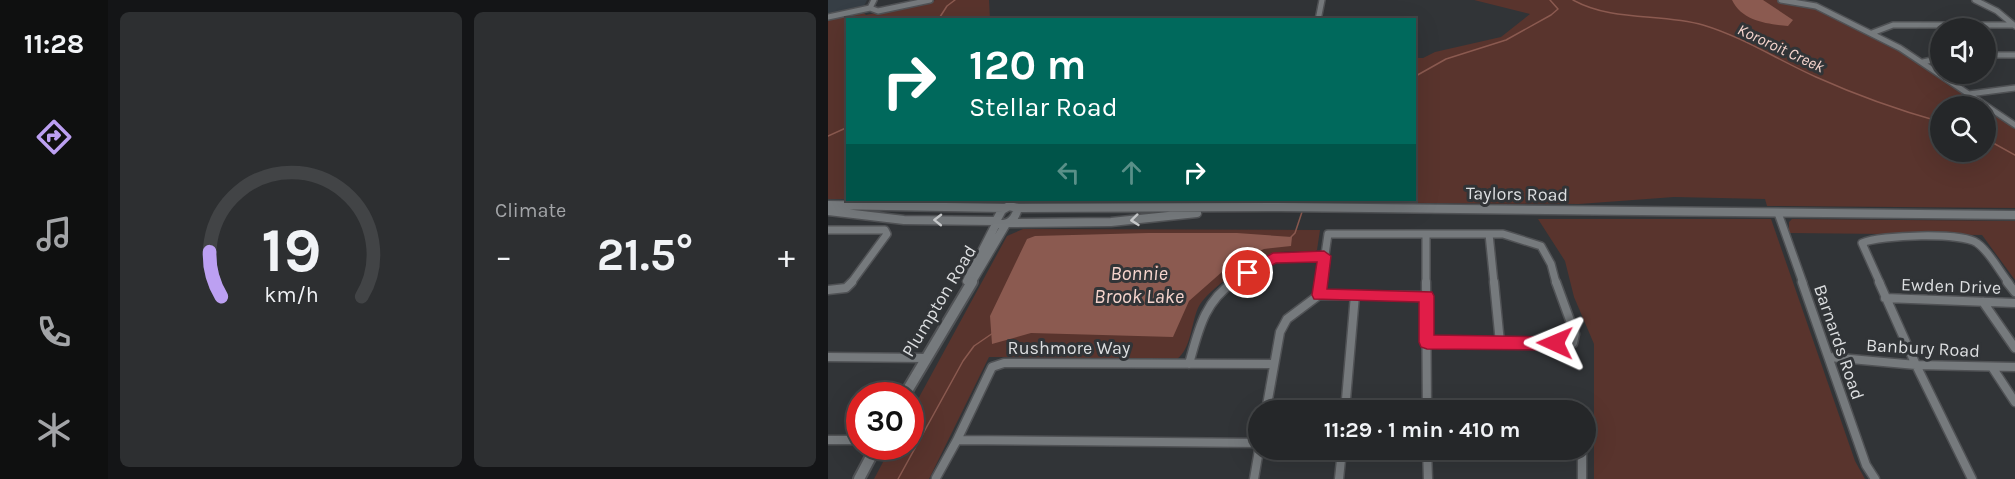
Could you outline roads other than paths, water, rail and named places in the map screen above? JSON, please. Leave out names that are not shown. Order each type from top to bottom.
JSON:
[{"type":"street","points":[[870,8],[874,0]]},
{"type":"street","points":[[828,17],[870,8],[878,11],[930,0]]},
{"type":"street","points":[[1318,18],[1322,0]]},
{"type":"street","points":[[1781,0],[1812,2],[1872,33],[1923,62],[2015,125]]},
{"type":"street","points":[[1975,0],[1997,11],[2014,25]]},
{"type":"street","points":[[1872,33],[1893,25],[2014,25]]},
{"type":"street","points":[[1996,55],[2015,55]]},
{"type":"street","points":[[1923,62],[1930,60]]},
{"type":"street","points":[[1970,94],[1996,88],[2015,88]]},
{"type":"street","name":"Taylors Road","points":[[828,205],[1280,203],[1382,208],[2015,215]]},
{"type":"street","points":[[1002,223],[1013,220],[1013,205]]},
{"type":"street","points":[[1002,223],[1013,205]]},
{"type":"street","points":[[828,211],[893,219],[1002,223],[1111,222],[1209,212],[1374,212],[1382,208]]},
{"type":"street","name":"Barnards Road","points":[[1778,213],[1866,465],[1875,479]]},
{"type":"street","name":"Plumpton Road","points":[[912,382],[1002,223]]},
{"type":"street","points":[[828,230],[885,230],[887,234],[846,288],[828,290]]},
{"type":"street","points":[[1319,295],[1328,234],[1503,234],[1541,246],[1551,264],[1560,298],[1575,334],[1573,343],[1427,342]]},
{"type":"street","points":[[1426,234],[1428,400]]},
{"type":"street","points":[[1489,234],[1500,342]]},
{"type":"street","points":[[1972,479],[1916,365],[1862,243],[1865,240],[1889,237],[1969,238],[1979,244],[2015,292]]},
{"type":"street","points":[[1189,364],[1204,313],[1221,290],[1273,258],[1324,256]]},
{"type":"street","points":[[1268,400],[1280,332],[1287,319],[1319,295],[1427,296]]},
{"type":"street","points":[[1346,400],[1355,295]]},
{"type":"street","name":"Ewden Drive","points":[[1885,298],[2015,303]]},
{"type":"street","points":[[1983,302],[2015,348]]},
{"type":"street","points":[[828,357],[925,358]]},
{"type":"street","name":"Banbury Road","points":[[1829,357],[1916,365],[2015,367]]},
{"type":"street","name":"Rushmore Way","points":[[936,478],[992,367],[1004,363],[1274,364]]},
{"type":"street","points":[[1992,367],[2015,402]]},
{"type":"street","points":[[828,440],[846,440]]},
{"type":"street","points":[[957,440],[1248,443]]},
{"type":"street","points":[[859,479],[869,460]]},
{"type":"street","points":[[1254,479],[1257,460]]},
{"type":"street","points":[[1339,479],[1340,460]]},
{"type":"street","points":[[1427,460],[1428,479]]},
{"type":"street","points":[[1582,460],[1582,479]]},
{"type":"water","points":[[1732,0],[1763,0],[1793,20],[1788,26],[1756,20],[1742,13]]},
{"type":"water","name":"Bonnie Brook Lake","points":[[1237,233],[1292,237],[1291,246],[1264,249],[1231,264],[1189,301],[1173,337],[1031,333],[992,344],[990,316],[1027,239],[1035,236]]},
{"type":"waterway","points":[[939,18],[947,6],[955,0]]},
{"type":"waterway","points":[[1416,76],[1446,59],[1506,40],[1551,15],[1558,9],[1550,0]]},
{"type":"waterway","name":"Kororoit Creek","points":[[1573,0],[1604,12],[1687,21],[1703,25],[1732,36],[1846,90],[1930,119]]},
{"type":"waterway","points":[[828,136],[846,128]]},
{"type":"waterway","name":"Kororoit Creek","points":[[1996,145],[2015,155]]},
{"type":"waterway","points":[[1303,205],[1304,201]]},
{"type":"waterway","points":[[1291,237],[1295,233],[1302,212]]},
{"type":"waterway","points":[[898,479],[963,361],[974,346],[993,333]]}]
